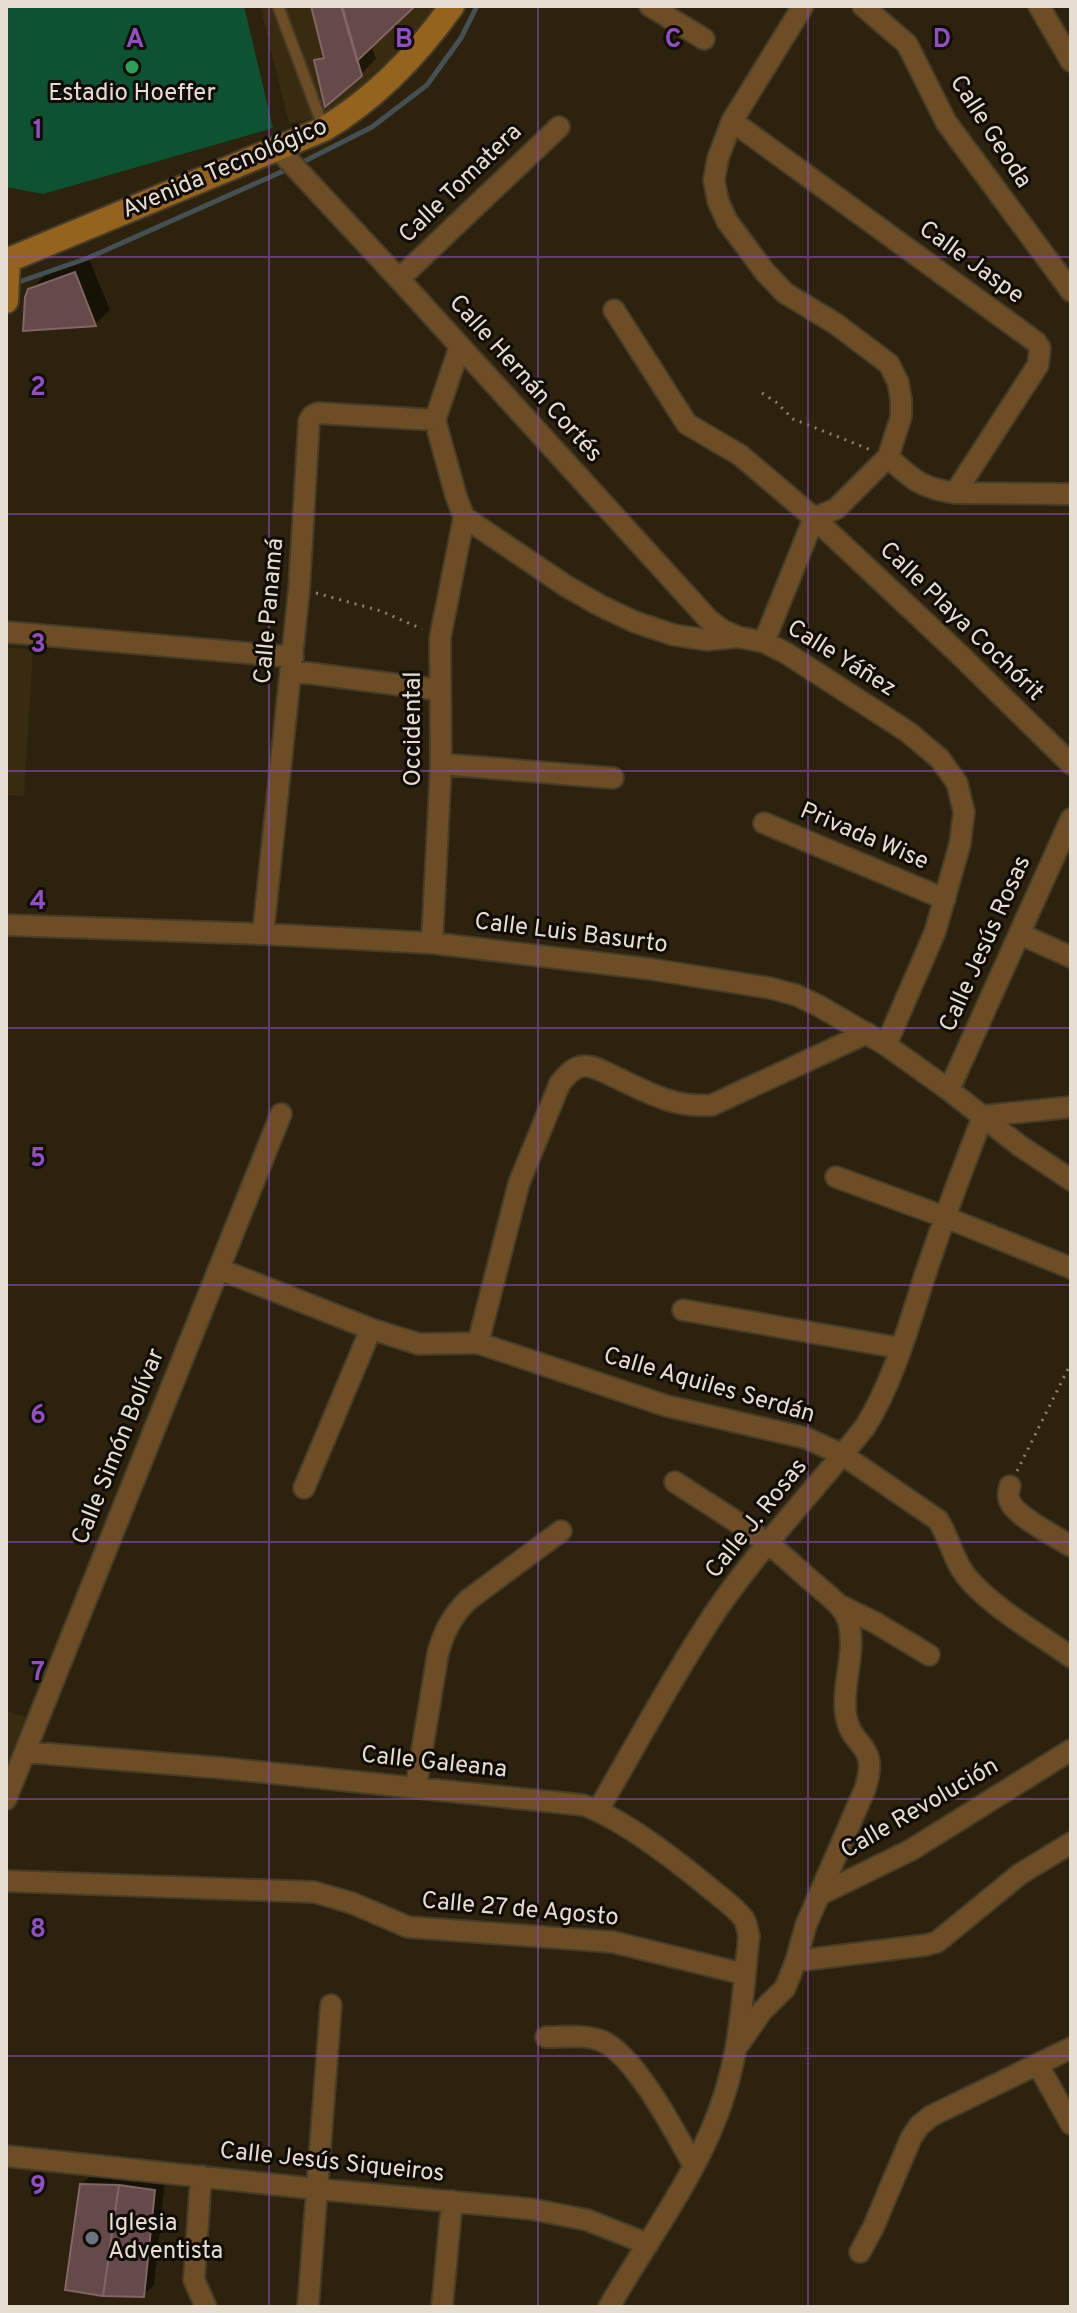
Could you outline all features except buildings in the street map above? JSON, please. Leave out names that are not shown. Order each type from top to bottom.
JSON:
[{"type":"main road","name":"Avenida Tecnológico","points":[[7,261],[324,129],[348,114],[389,80],[452,6]]},
{"type":"main road","points":[[6,301],[7,261]]},
{"type":"street","points":[[650,6],[704,39]]},
{"type":"street","points":[[764,642],[814,518],[836,509],[888,457],[901,417],[898,382],[889,364],[836,324],[785,293],[744,247],[718,201],[714,180],[718,158],[732,121],[803,6]]},
{"type":"street","name":"Calle Geoda","points":[[863,6],[907,44],[946,122],[1071,291]]},
{"type":"street","points":[[1039,6],[1071,61]]},
{"type":"street","name":"Calle Jaspe","points":[[732,121],[1036,342],[1040,348],[1038,365],[955,493]]},
{"type":"street","name":"Calle Tomatera","points":[[399,279],[559,127]]},
{"type":"street","name":"Calle Hernán Cortés","points":[[278,149],[709,620],[738,637]]},
{"type":"street","name":"Calle Playa Cochórit","points":[[614,310],[687,424],[740,455],[814,518],[1071,764]]},
{"type":"street","points":[[460,346],[435,420],[464,517]]},
{"type":"street","name":"Calle Panamá","points":[[263,934],[299,590],[309,421],[318,413],[435,420]]},
{"type":"street","points":[[888,457],[916,483],[936,490],[955,493],[1071,494]]},
{"type":"street","name":"Calle Yáñez","points":[[464,517],[566,586],[635,622],[674,635],[707,640],[738,637],[764,642],[786,653],[908,732],[940,759],[957,783],[964,812],[960,844],[923,962],[886,1045]]},
{"type":"street","name":"Occidental","points":[[432,943],[441,764],[440,638],[464,517]]},
{"type":"street","points":[[6,632],[292,664],[440,690]]},
{"type":"street","points":[[441,764],[613,778]]},
{"type":"street","name":"Calle Jesús Rosas","points":[[949,1090],[1071,819]]},
{"type":"street","name":"Privada Wise","points":[[764,823],[945,899]]},
{"type":"street","name":"Calle Luis Basurto","points":[[6,925],[432,943],[650,969],[770,988],[796,995],[886,1045],[1020,1146],[1071,1180]]},
{"type":"street","points":[[1020,934],[1071,957]]},
{"type":"street","points":[[478,1343],[519,1183],[560,1083],[570,1071],[584,1065],[667,1101],[692,1107],[712,1105],[867,1033]]},
{"type":"street","points":[[983,1116],[1071,1107]]},
{"type":"street","name":"Calle Simón Bolívar","points":[[6,1797],[281,1114]]},
{"type":"street","name":"Calle J. Rosas","points":[[598,1810],[695,1644],[745,1572],[876,1411],[983,1116]]},
{"type":"street","points":[[836,1177],[1071,1268]]},
{"type":"street","name":"Calle Aquiles Serdán","points":[[219,1269],[371,1329],[419,1344],[478,1343],[667,1406],[806,1438],[843,1455],[938,1520],[947,1533],[964,1574],[985,1595],[1071,1657]]},
{"type":"street","points":[[683,1310],[900,1348]]},
{"type":"street","points":[[304,1488],[371,1329]]},
{"type":"street","points":[[675,1482],[769,1544],[841,1606],[929,1655]]},
{"type":"street","points":[[1010,1486],[1008,1496],[1018,1512],[1071,1546]]},
{"type":"street","points":[[416,1787],[444,1631],[468,1600],[561,1531]]},
{"type":"street","points":[[737,2045],[762,2011],[785,1988],[806,1925],[870,1774],[870,1760],[865,1746],[850,1729],[846,1717],[850,1639],[849,1624],[841,1606]]},
{"type":"street","name":"Calle Revolución","points":[[821,1894],[911,1850],[1071,1750]]},
{"type":"street","name":"Calle Galeana","points":[[25,1752],[416,1787],[567,1803],[598,1810],[683,1866],[736,1910],[746,1922],[749,1936],[744,1974]]},
{"type":"street","points":[[796,1961],[937,1942],[1020,1874],[1071,1843]]},
{"type":"street","name":"Calle 27 de Agosto","points":[[6,1881],[314,1892],[352,1903],[408,1927],[613,1942],[744,1974]]},
{"type":"street","points":[[609,2307],[694,2166],[711,2131],[725,2094],[737,2045],[744,1974]]},
{"type":"street","points":[[308,2307],[331,2005]]},
{"type":"street","points":[[546,2037],[590,2038],[610,2045],[654,2096],[694,2166]]},
{"type":"street","points":[[860,2252],[919,2126],[931,2116],[1071,2048]]},
{"type":"street","points":[[1038,2065],[1071,2124]]},
{"type":"street","name":"Calle Jesús Siqueiros","points":[[6,2156],[557,2212],[587,2220],[648,2244]]},
{"type":"street","points":[[201,2176],[194,2280],[206,2307]]},
{"type":"street","points":[[442,2307],[452,2201]]},
{"type":"lane","points":[[278,6],[324,129]]},
{"type":"path","points":[[762,393],[793,419],[888,457]]},
{"type":"path","points":[[299,590],[333,596],[381,611],[440,638]]},
{"type":"path","points":[[1010,1486],[1071,1363]]},
{"type":"shaded area","points":[[260,6],[436,6],[401,49],[329,114],[289,124]]},
{"type":"shaded area","points":[[6,648],[33,649],[24,796],[6,795]]},
{"type":"shaded area","points":[[6,1711],[26,1717],[6,1765]]},
{"type":"green space","name":"Estadio Hoeffer","points":[[6,6],[244,6],[273,128],[43,194],[6,187]]},
{"type":"waterway","points":[[297,165],[372,127],[427,85],[461,38],[477,6]]},
{"type":"waterway","points":[[13,284],[88,258],[288,169]]},
{"type":"place","name":"Estadio Hoeffer","points":[[132,67]]},
{"type":"place","name":"Iglesia Adventista","points":[[92,2238]]}]
